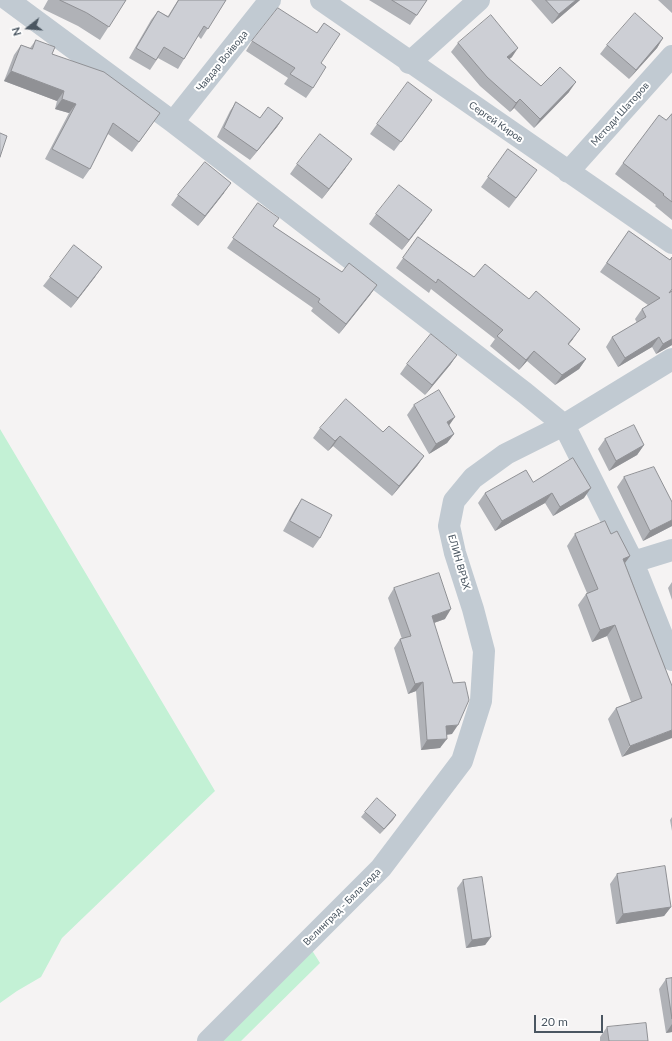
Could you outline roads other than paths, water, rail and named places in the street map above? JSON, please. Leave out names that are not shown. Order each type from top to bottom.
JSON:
[{"type":"street","points":[[8,0],[173,122],[525,393],[564,425],[633,562],[672,660]]},
{"type":"street","name":"Чавдар Войвода","points":[[173,122],[270,0]]},
{"type":"street","name":"Сергей Киров","points":[[321,0],[409,63],[672,243]]},
{"type":"street","points":[[409,63],[478,0]]},
{"type":"street","name":"Методи Шаторов","points":[[568,172],[672,56]]},
{"type":"street","name":"ЕЛИН ВРЪХ","points":[[462,761],[481,701],[484,651],[473,609],[455,554],[449,526],[454,501],[473,478],[506,454],[564,425],[672,359]]},
{"type":"street","points":[[633,562],[672,550]]},
{"type":"street","name":"Велинград - Бяла вода","points":[[208,1041],[381,868],[462,761]]}]
